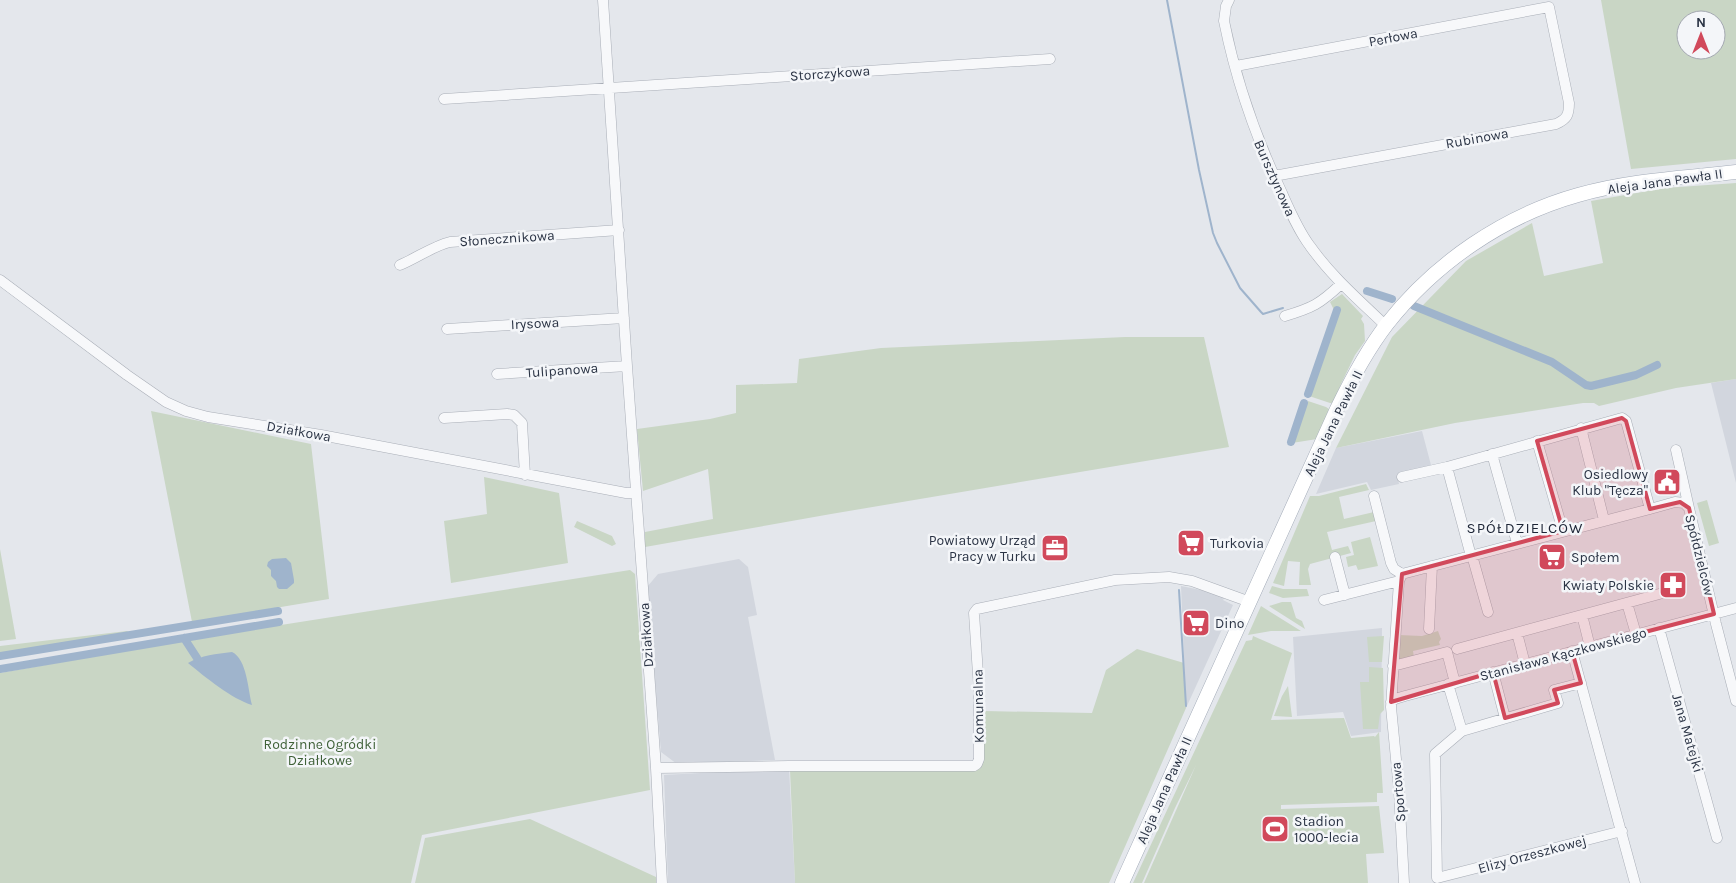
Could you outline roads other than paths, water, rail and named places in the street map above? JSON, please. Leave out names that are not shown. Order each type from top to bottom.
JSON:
[{"type":"main road","name":"Aleja Jana Pawła II","points":[[1122,883],[1348,388],[1386,326],[1421,287],[1448,262],[1488,234],[1542,207],[1580,194],[1626,185],[1736,172]]},
{"type":"street","points":[[603,0],[636,497]]},
{"type":"street","name":"Bursztynowa","points":[[1229,0],[1226,6],[1224,21],[1255,132],[1274,176],[1304,236],[1341,284],[1386,326]]},
{"type":"street","name":"Perłowa","points":[[1236,66],[1549,7]]},
{"type":"street","name":"Rubinowa","points":[[1274,176],[1556,124],[1567,118],[1569,103],[1549,7]]},
{"type":"street","name":"Storczykowa","points":[[444,99],[1050,59]]},
{"type":"street","name":"Słonecznikowa","points":[[400,265],[450,242],[619,230]]},
{"type":"street","name":"Działkowa","points":[[0,280],[127,375],[166,402],[186,411],[208,417],[321,435],[636,497],[656,768],[662,883]]},
{"type":"street","points":[[1285,316],[1309,309],[1318,304],[1341,284]]},
{"type":"street","name":"Irysowa","points":[[447,328],[624,318]]},
{"type":"street","name":"Tulipanowa","points":[[497,374],[627,366]]},
{"type":"street","points":[[444,418],[507,414],[518,418],[522,423],[525,474]]},
{"type":"street","points":[[1402,477],[1447,467],[1622,418],[1626,421],[1650,508]]},
{"type":"street","points":[[1581,428],[1604,520]]},
{"type":"street","points":[[1537,441],[1563,531]]},
{"type":"street","points":[[1676,450],[1689,508]]},
{"type":"street","points":[[1492,454],[1517,543]]},
{"type":"street","points":[[1447,467],[1488,612]]},
{"type":"street","points":[[1374,496],[1391,563],[1400,578],[1391,702]]},
{"type":"street","name":"Spółdzielców","points":[[1324,600],[1400,578],[1432,566],[1650,508],[1680,502],[1689,508],[1714,614],[1734,687],[1736,702]]},
{"type":"street","points":[[1335,557],[1345,595]]},
{"type":"street","points":[[1429,630],[1432,566]]},
{"type":"street","name":"Komunalna","points":[[656,768],[974,766],[979,759],[979,690],[974,613],[977,609],[1115,580],[1169,577],[1192,581],[1250,602]]},
{"type":"street","points":[[1457,649],[1663,592]]},
{"type":"street","points":[[1627,602],[1636,634]]},
{"type":"street","name":"Stanisława Kączkowskiego","points":[[1391,702],[1396,698],[1736,608]]},
{"type":"street","points":[[1582,615],[1590,647]]},
{"type":"street","name":"Jana Matejki","points":[[1658,628],[1717,838]]},
{"type":"street","points":[[1517,633],[1525,664]]},
{"type":"street","points":[[1572,651],[1635,883]]},
{"type":"street","points":[[1393,666],[1447,652],[1462,731]]},
{"type":"street","points":[[1493,672],[1505,718]]},
{"type":"street","points":[[1438,880],[1435,754],[1462,731],[1558,703],[1554,690],[1581,683]]},
{"type":"street","name":"Sportowa","points":[[1391,702],[1399,790],[1404,883]]},
{"type":"street","name":"Elizy Orzeszkowej","points":[[1438,880],[1622,831]]},
{"type":"water","points":[[286,558],[291,563],[294,583],[287,589],[279,589],[276,581],[271,576],[271,570],[267,566],[268,562],[272,559]]},
{"type":"water","points":[[232,652],[241,661],[244,668],[252,705],[227,693],[188,663],[215,654]]},
{"type":"waterway","points":[[1167,0],[1199,170],[1213,233],[1240,288],[1261,312],[1263,314],[1283,308]]},
{"type":"waterway","points":[[1367,291],[1392,299]]},
{"type":"waterway","points":[[1414,306],[1552,362],[1586,385],[1591,386],[1636,375],[1657,365]]},
{"type":"waterway","points":[[1308,394],[1337,310]]},
{"type":"waterway","points":[[1291,442],[1304,403]]},
{"type":"waterway","points":[[1179,590],[1186,706]]},
{"type":"waterway","points":[[0,656],[278,611]]},
{"type":"waterway","points":[[0,669],[279,622]]},
{"type":"waterway","points":[[184,638],[197,658]]},
{"type":"place","name":"Osiedlowy Klub \"Tęcza\"","points":[[1667,482]]},
{"type":"place","name":"Turkovia","points":[[1191,543]]},
{"type":"place","name":"Powiatowy Urząd Pracy w Turku","points":[[1055,548]]},
{"type":"place","name":"Społem","points":[[1552,557]]},
{"type":"place","name":"Kwiaty Polskie","points":[[1673,585]]},
{"type":"place","name":"Dino","points":[[1196,623]]},
{"type":"place","name":"Stadion 1000-lecia","points":[[1275,829]]},
{"type":"district","name":"SPÓŁDZIELCÓW","points":[[1525,528]]},
{"type":"park label","name":"Rodzinne Ogródki Działkowe","points":[[320,752]]}]
